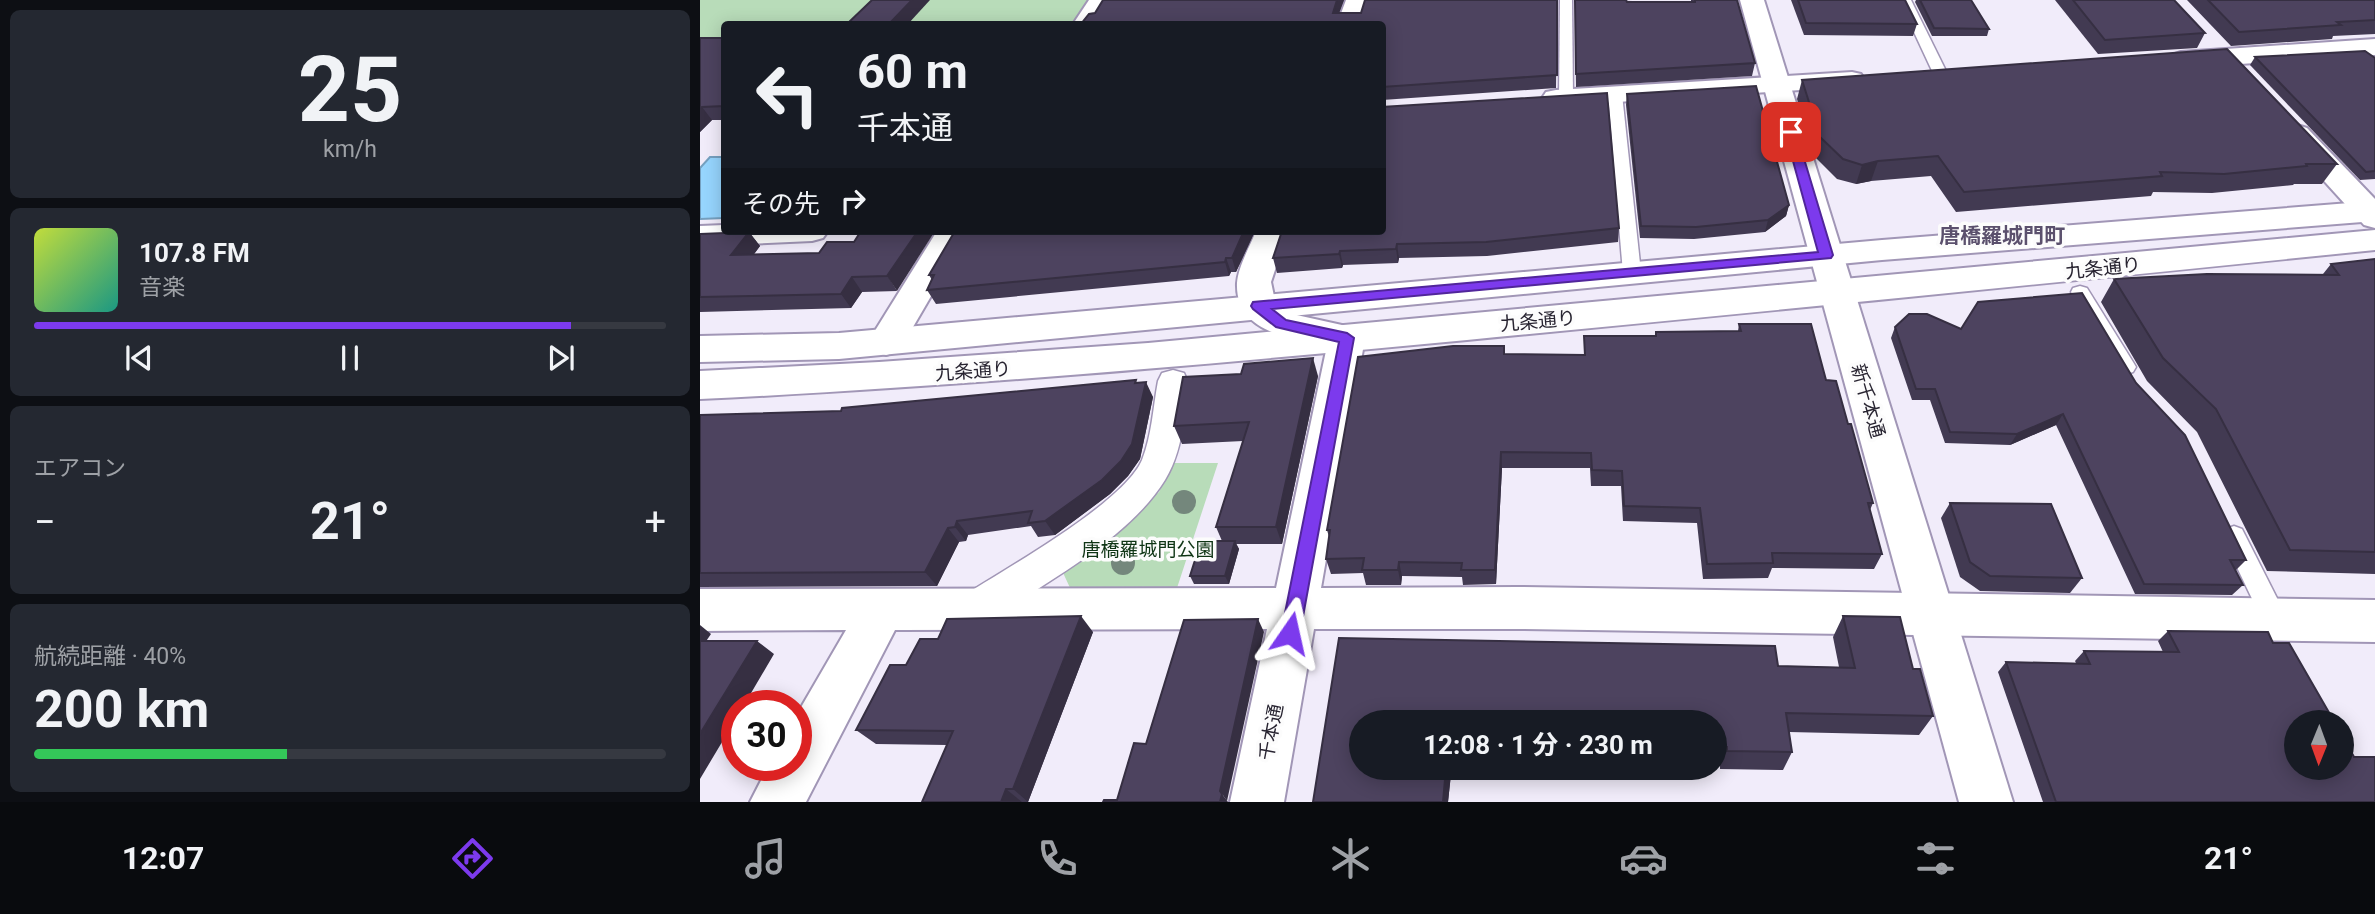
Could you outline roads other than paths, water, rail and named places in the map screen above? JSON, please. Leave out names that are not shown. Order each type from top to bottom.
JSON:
[{"type":"main road","points":[[1088,21],[1101,0]]},
{"type":"main road","points":[[1350,21],[1358,0]]},
{"type":"main road","name":"新千本通","points":[[1752,0],[1986,802]]},
{"type":"main road","points":[[2198,29],[2235,67]]},
{"type":"main road","points":[[2158,61],[2235,67],[2375,47]]},
{"type":"main road","points":[[1913,76],[1968,73]]},
{"type":"main road","points":[[1528,100],[1872,79]]},
{"type":"main road","points":[[2281,118],[2373,220]]},
{"type":"main road","name":"九条通り","points":[[700,385],[902,376],[1347,338],[1832,275],[2373,220]]},
{"type":"main road","points":[[700,236],[722,235]]},
{"type":"main road","points":[[886,342],[951,235]]},
{"type":"main road","points":[[1271,235],[1254,282],[1258,306],[1281,324],[1347,338]]},
{"type":"main road","name":"九条通り","points":[[700,349],[839,346],[1632,273],[1832,275]]},
{"type":"main road","name":"千本通","points":[[1257,802],[1347,338]]},
{"type":"main road","points":[[700,610],[1518,608],[2375,621]]},
{"type":"main road","points":[[777,802],[882,610]]},
{"type":"street","points":[[973,610],[1074,543],[1139,491],[1153,473],[1159,457],[1173,381]]},
{"type":"lane","points":[[1566,0],[1566,97]]},
{"type":"lane","points":[[1905,0],[1941,75]]},
{"type":"lane","points":[[1615,94],[1632,273]]},
{"type":"lane","points":[[2080,292],[2138,388]]},
{"type":"lane","points":[[2222,511],[2275,620]]},
{"type":"water","points":[[710,157],[721,157],[721,218],[700,219],[700,168]]},
{"type":"district","name":"唐橋羅城門町","points":[[2002,236]]},
{"type":"park label","name":"唐橋羅城門公園","points":[[1148,549]]}]
